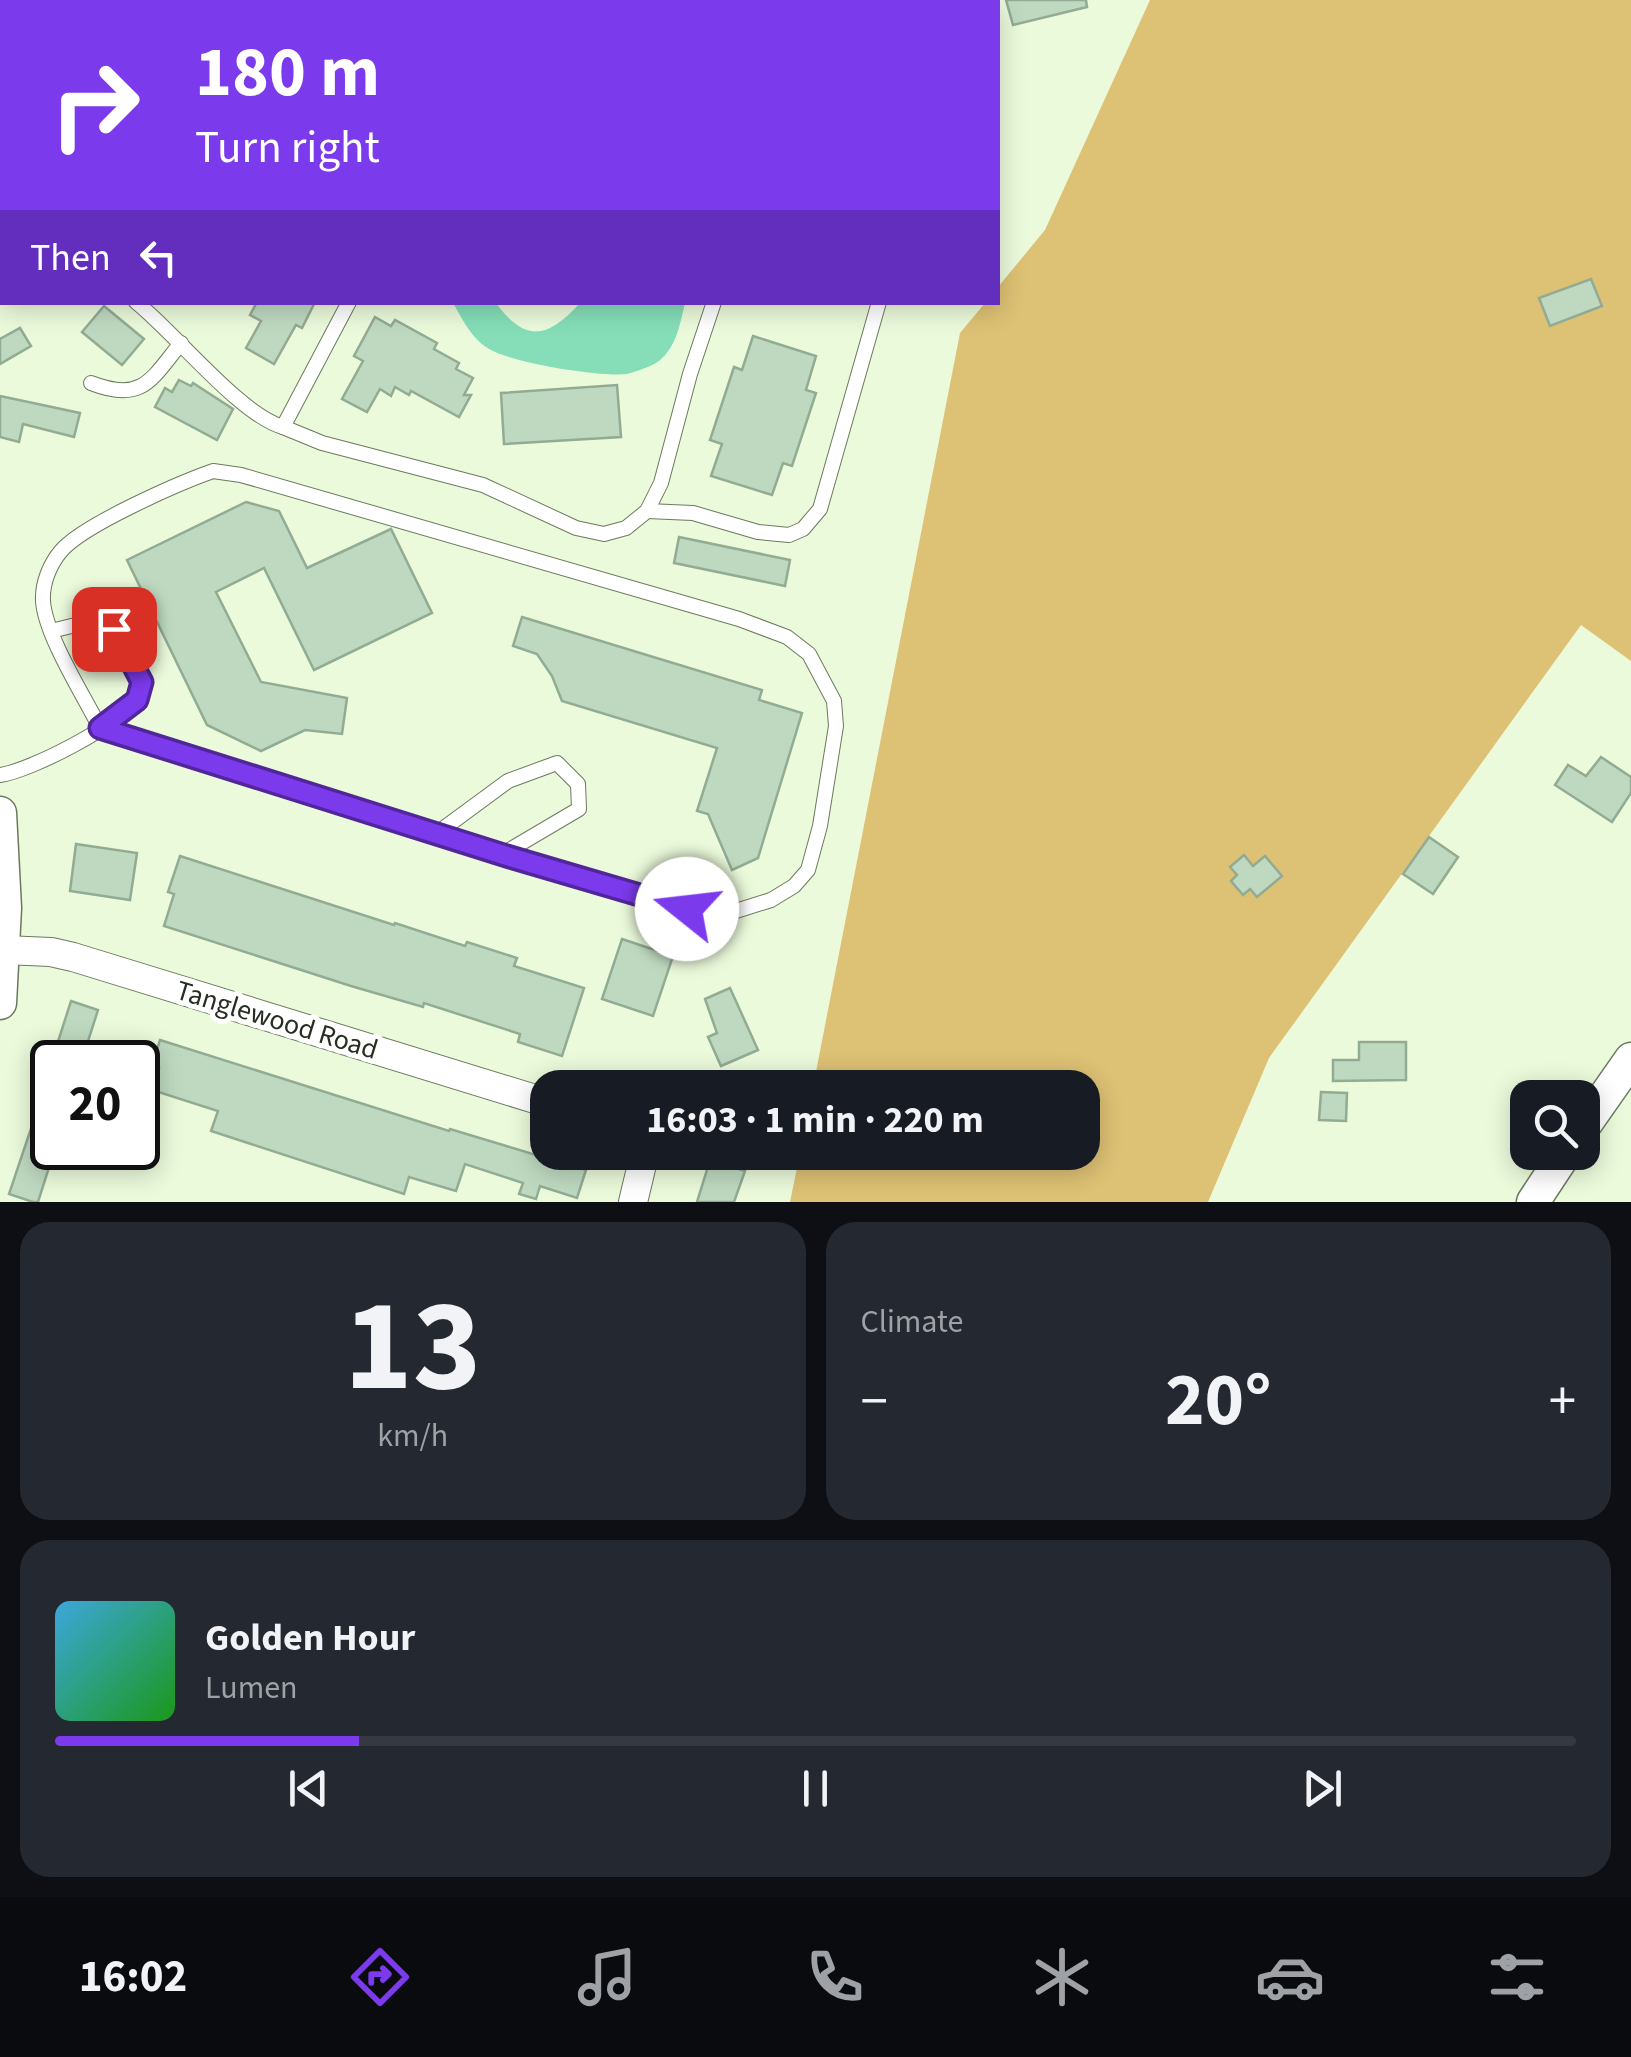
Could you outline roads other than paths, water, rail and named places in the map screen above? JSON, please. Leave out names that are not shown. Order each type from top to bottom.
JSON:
[{"type":"street","points":[[0,813],[4,868],[0,1003]]},
{"type":"street","name":"Tanglewood Road","points":[[4,950],[73,957],[530,1097]]},
{"type":"street","points":[[1600,1103],[1631,1059]]},
{"type":"street","points":[[633,1202],[641,1170]]},
{"type":"street","points":[[1532,1202],[1554,1170]]},
{"type":"lane","points":[[139,305],[232,393],[272,424],[322,443],[483,485],[576,528],[604,534],[626,528],[647,511],[661,484],[713,305]]},
{"type":"lane","points":[[283,427],[347,305]]},
{"type":"lane","points":[[647,511],[693,513],[758,532],[790,534],[803,528],[820,509],[877,305]]},
{"type":"lane","points":[[91,383],[113,392],[134,390],[155,375],[182,343]]},
{"type":"lane","points":[[213,472],[241,475],[739,619],[787,637],[809,654],[824,678],[834,701],[836,726],[820,826],[808,870],[794,886],[771,900],[720,916],[501,854],[100,728],[51,631],[42,600],[48,570],[63,548],[112,517],[213,472]]},
{"type":"lane","points":[[0,774],[22,771],[100,728],[137,700],[142,682],[114,629],[92,621],[51,631]]},
{"type":"lane","points":[[436,834],[508,781],[557,763],[578,784],[579,810],[501,854]]}]
